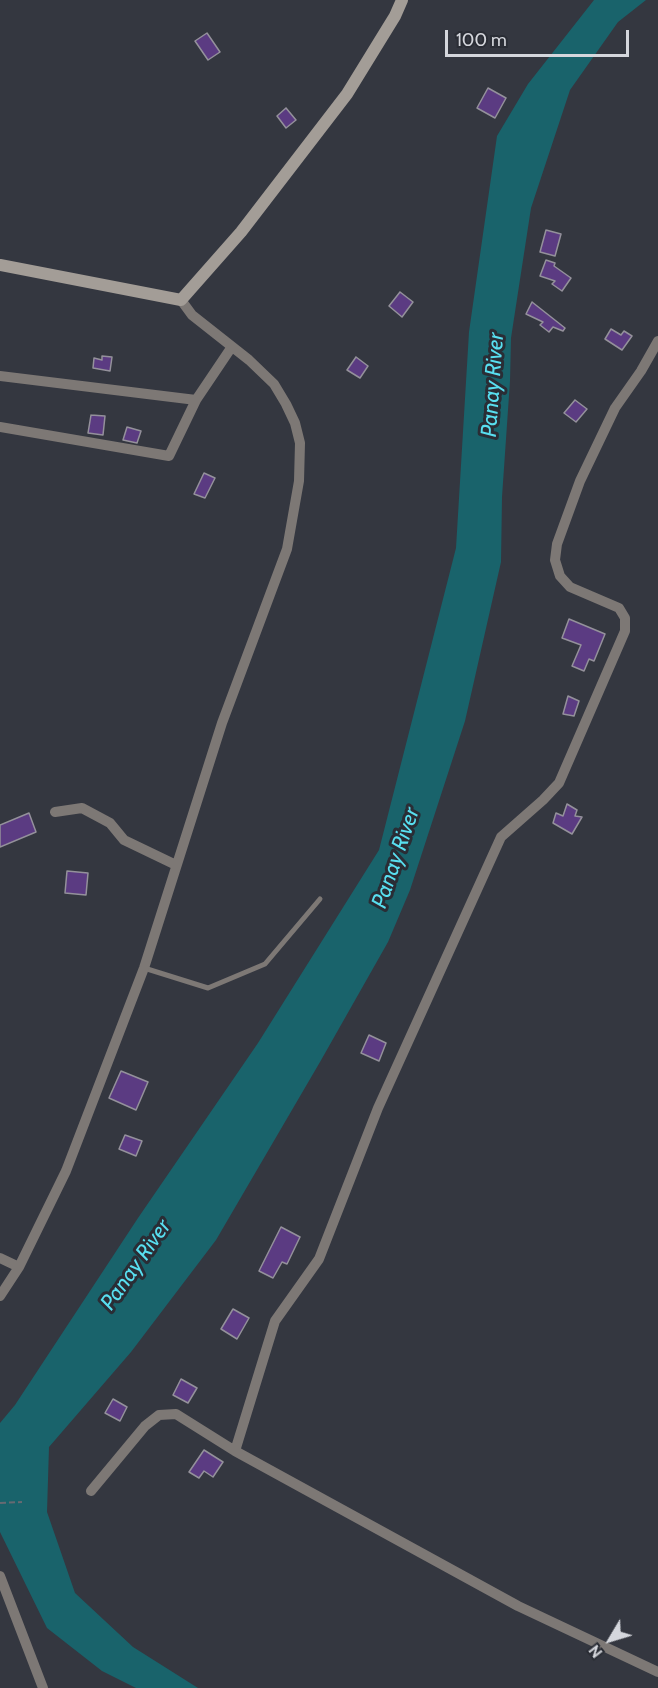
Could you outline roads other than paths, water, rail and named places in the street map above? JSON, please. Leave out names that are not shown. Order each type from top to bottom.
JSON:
[{"type":"street","points":[[181,300],[242,232],[347,94],[395,16],[402,0]]},
{"type":"street","points":[[0,265],[181,300],[192,315],[249,360],[274,384],[286,404],[300,443],[299,481],[287,549],[222,723],[144,968],[66,1171],[19,1267],[0,1296]]},
{"type":"street","points":[[235,1451],[275,1321],[319,1259],[378,1108],[501,837],[559,783],[625,631],[625,618],[619,608],[570,587],[560,576],[555,560],[557,544],[580,481],[615,408],[641,371],[658,341]]},
{"type":"street","points":[[0,427],[169,456],[196,400],[231,348]]},
{"type":"street","points":[[0,376],[196,400]]},
{"type":"street","points":[[55,812],[82,808],[110,823],[124,840],[176,864]]},
{"type":"street","points":[[0,1258],[19,1267]]},
{"type":"street","points":[[91,1491],[145,1426],[159,1415],[176,1414],[235,1451],[518,1606],[658,1672]]},
{"type":"street","points":[[0,1576],[43,1688]]},
{"type":"lane","points":[[144,968],[208,988],[265,964],[320,899]]},
{"type":"water","name":"Panay River","points":[[594,0],[646,0],[618,22],[570,90],[531,208],[511,338],[502,497],[501,562],[465,721],[410,890],[388,942],[216,1240],[131,1352],[49,1447],[47,1512],[75,1593],[133,1647],[198,1688],[136,1688],[102,1671],[47,1628],[0,1532],[0,1423],[15,1405],[138,1218],[258,1043],[379,850],[456,548],[469,332],[497,136],[528,84]]}]
